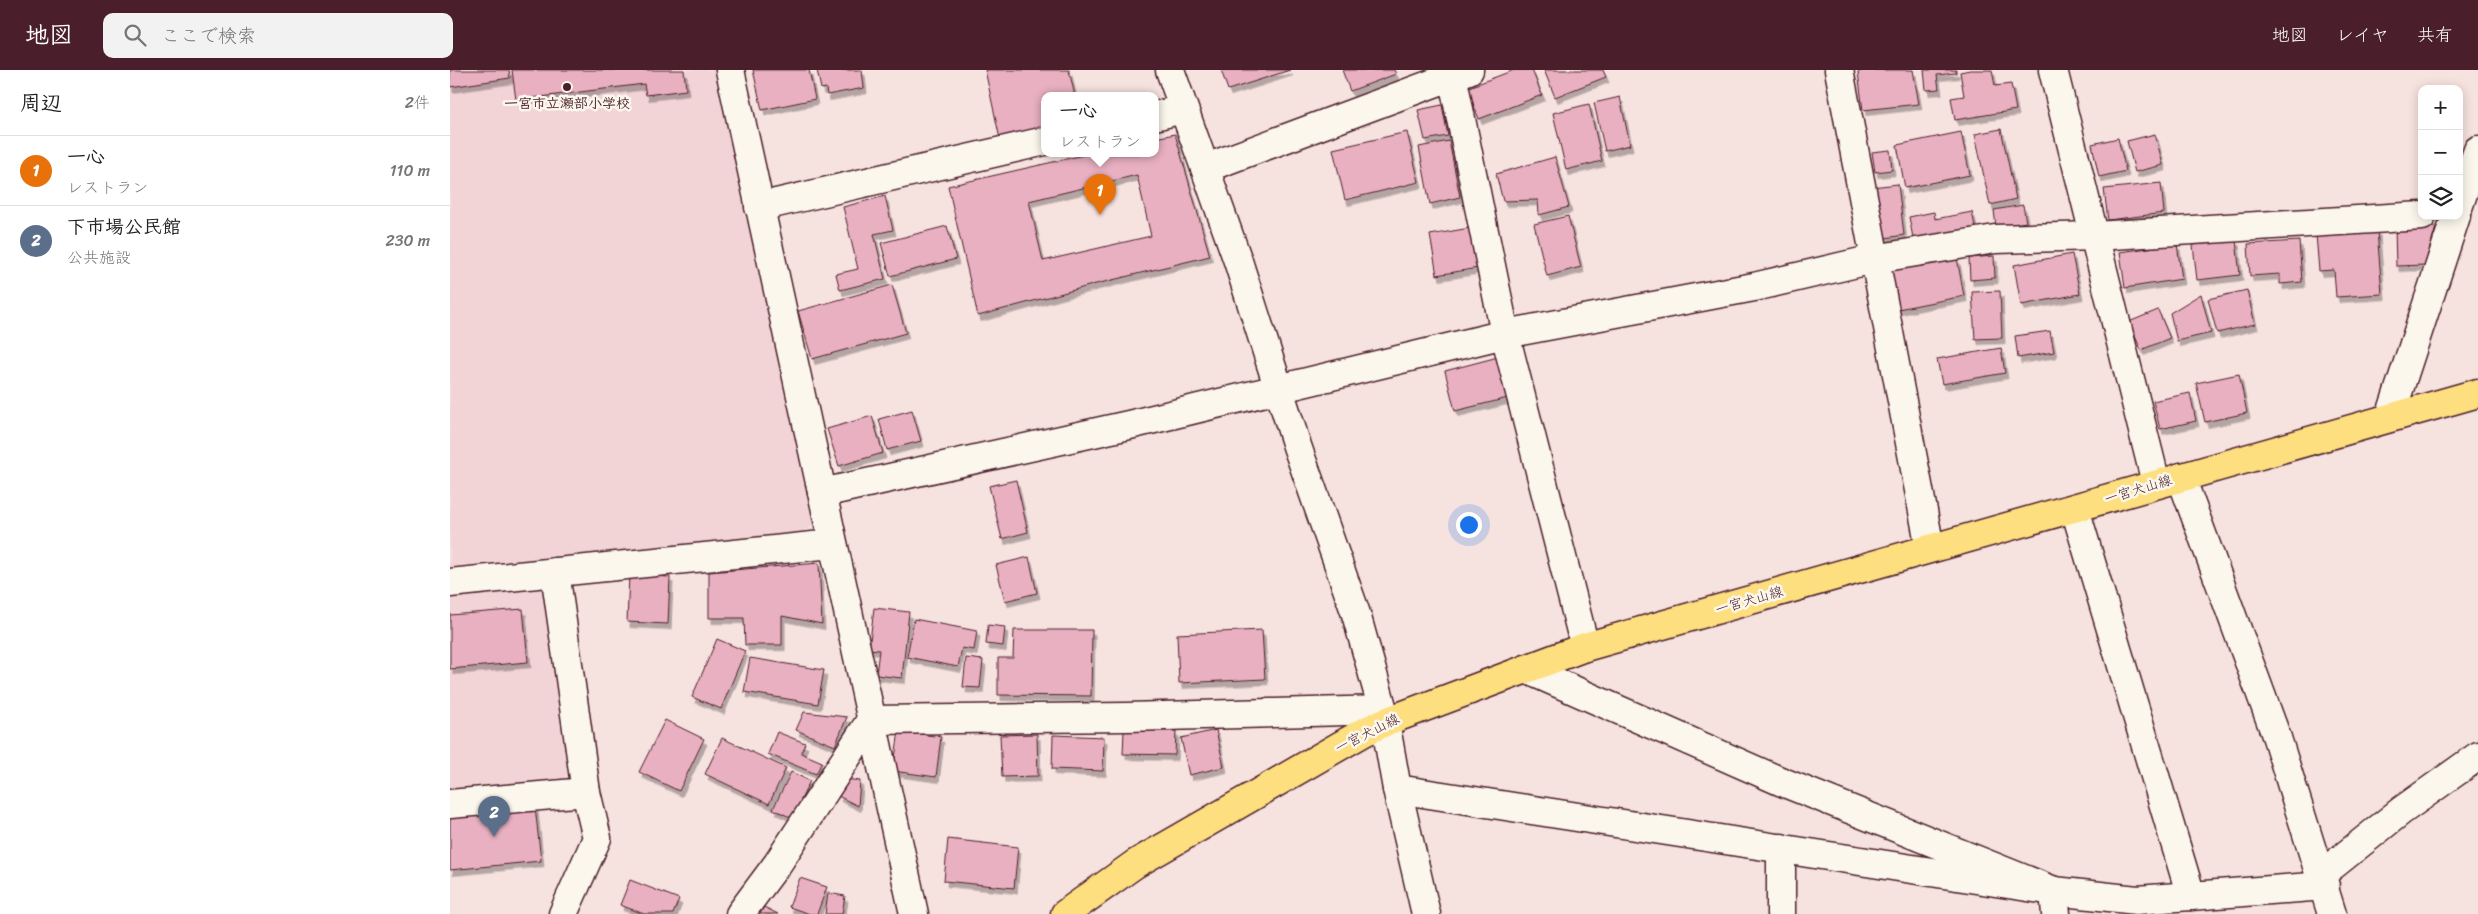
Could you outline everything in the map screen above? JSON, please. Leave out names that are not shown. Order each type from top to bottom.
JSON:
[{"type":"main road","name":"一宮犬山線","points":[[1064,914],[1135,864],[1384,716],[1526,669],[1585,647],[2478,393]]},
{"type":"street","points":[[730,70],[914,914]]},
{"type":"street","points":[[1170,70],[1183,110],[1206,168],[1297,446],[1356,614],[1384,716],[1397,789],[1426,914]]},
{"type":"street","points":[[1839,70],[1930,548]]},
{"type":"street","points":[[2053,70],[2095,236],[2169,480],[2277,738],[2323,880],[2332,914]]},
{"type":"street","points":[[1206,168],[1458,72],[1506,334],[1585,647]]},
{"type":"street","points":[[1159,115],[1183,110]]},
{"type":"street","points":[[759,206],[1041,142]]},
{"type":"street","points":[[2463,193],[2478,150]]},
{"type":"street","points":[[2463,214],[2478,216]]},
{"type":"street","points":[[822,493],[1280,390],[1506,334],[1754,286],[1874,259],[1995,239],[2095,236],[2418,216]]},
{"type":"street","points":[[2390,417],[2455,220]]},
{"type":"street","points":[[2075,509],[2191,896]]},
{"type":"street","points":[[450,583],[832,544]]},
{"type":"street","points":[[555,572],[586,792],[597,838],[563,914]]},
{"type":"street","points":[[1526,669],[2055,902]]},
{"type":"street","points":[[871,720],[1384,716]]},
{"type":"street","points":[[740,914],[778,863],[871,720]]},
{"type":"street","points":[[1397,789],[1781,848],[2055,902],[2137,900],[2191,896],[2323,880],[2401,811],[2478,756]]},
{"type":"street","points":[[450,804],[586,792]]},
{"type":"street","points":[[1781,848],[1781,914]]},
{"type":"shaded area","points":[[450,70],[718,70],[813,524],[801,535],[450,580]]},
{"type":"shaded area","points":[[541,585],[552,593],[577,775],[565,785],[450,798],[450,595]]},
{"type":"building","name":"一宮市立瀬部小学校","points":[[450,70],[509,70],[510,78],[450,87]]},
{"type":"building","name":"一宮市立瀬部小学校","points":[[512,70],[684,70],[686,90],[646,95],[644,84],[516,100]]},
{"type":"building","points":[[753,70],[809,70],[815,99],[762,110]]},
{"type":"building","points":[[817,70],[862,70],[864,88],[827,95],[826,88],[821,89]]},
{"type":"building","points":[[985,70],[1069,70],[1074,92],[1041,92],[1041,130],[1000,139]]},
{"type":"building","points":[[1221,70],[1290,70],[1228,90]]},
{"type":"building","points":[[1342,70],[1394,70],[1396,74],[1350,91]]},
{"type":"building","points":[[1514,70],[1532,70],[1542,95],[1479,119],[1467,88]]},
{"type":"building","points":[[1544,70],[1603,70],[1606,77],[1555,97]]},
{"type":"building","points":[[1865,70],[1913,70],[1919,104],[1863,110],[1858,72]]},
{"type":"building","points":[[1924,70],[1956,70],[1956,73],[1937,75],[1939,89],[1926,90]]},
{"type":"building","points":[[1992,70],[1995,86],[2011,84],[2016,110],[1955,120],[1951,98],[1964,96],[1960,72]]},
{"type":"building","points":[[1620,97],[1630,145],[1605,151],[1594,103]]},
{"type":"building","points":[[1589,104],[1602,161],[1566,170],[1553,113]]},
{"type":"building","points":[[1442,105],[1448,136],[1425,140],[1418,110]]},
{"type":"building","points":[[2001,129],[2016,199],[1990,205],[1975,134]]},
{"type":"building","points":[[1407,132],[1419,182],[1345,200],[1333,149]]},
{"type":"building","points":[[1961,132],[1970,175],[1905,188],[1897,145]]},
{"type":"building","points":[[1175,134],[1210,256],[978,316],[948,186],[1075,157],[1159,157],[1159,137]],"holes":[[[1137,175],[1151,236],[1043,261],[1029,201]]]},
{"type":"building","points":[[2155,134],[2163,165],[2135,172],[2127,141]]},
{"type":"building","points":[[2118,138],[2126,171],[2099,177],[2092,144]]},
{"type":"building","points":[[1449,141],[1460,197],[1430,204],[1419,147]]},
{"type":"building","points":[[1890,150],[1892,170],[1875,172],[1872,152]]},
{"type":"building","points":[[1555,157],[1569,207],[1539,215],[1538,200],[1503,201],[1496,174]]},
{"type":"building","points":[[2161,183],[2164,213],[2108,220],[2104,189]]},
{"type":"building","points":[[1898,184],[1904,235],[1879,239],[1872,187]]},
{"type":"building","points":[[885,196],[893,230],[874,234],[885,279],[840,290],[836,274],[858,269],[843,207]]},
{"type":"building","points":[[2023,205],[2026,222],[1996,227],[1994,210]]},
{"type":"building","points":[[1934,212],[1935,219],[1972,212],[1976,231],[1914,243],[1909,217]]},
{"type":"building","points":[[1568,216],[1581,267],[1547,276],[1534,224]]},
{"type":"building","points":[[947,226],[956,259],[890,276],[881,243]]},
{"type":"building","points":[[2436,227],[2425,265],[2396,266],[2395,228]]},
{"type":"building","points":[[1470,228],[1478,268],[1437,275],[1430,235]]},
{"type":"building","points":[[2377,230],[2382,294],[2336,297],[2334,270],[2319,271],[2316,234]]},
{"type":"building","points":[[2236,240],[2240,275],[2197,280],[2193,245]]},
{"type":"building","points":[[2299,241],[2302,282],[2280,284],[2280,274],[2250,276],[2248,244]]},
{"type":"building","points":[[2177,244],[2182,279],[2125,288],[2120,252]]},
{"type":"building","points":[[2072,254],[2080,294],[2021,305],[2014,265]]},
{"type":"building","points":[[1994,256],[1995,278],[1970,280],[1969,258]]},
{"type":"building","points":[[1957,258],[1964,296],[1898,309],[1890,269]]},
{"type":"building","points":[[892,285],[906,333],[812,359],[798,311]]},
{"type":"building","points":[[2247,290],[2255,324],[2217,333],[2208,299]]},
{"type":"building","points":[[2000,291],[2002,338],[1975,339],[1972,292]]},
{"type":"building","points":[[2201,294],[2211,333],[2177,341],[2170,313]]},
{"type":"building","points":[[2158,310],[2170,338],[2141,350],[2129,322]]},
{"type":"building","points":[[2050,331],[2054,352],[2018,358],[2015,336]]},
{"type":"building","points":[[2001,348],[2005,373],[1942,384],[1937,359]]},
{"type":"building","points":[[1498,357],[1508,398],[1455,411],[1445,371]]},
{"type":"building","points":[[2239,374],[2247,413],[2205,422],[2196,383]]},
{"type":"building","points":[[2190,393],[2196,421],[2160,429],[2153,401]]},
{"type":"building","points":[[912,410],[921,441],[887,450],[879,419]]},
{"type":"building","points":[[872,416],[883,453],[839,466],[827,429]]},
{"type":"building","points":[[1016,480],[1028,532],[1002,539],[989,486]]},
{"type":"building","points":[[1029,557],[1037,593],[1005,601],[996,565]]},
{"type":"building","points":[[819,563],[822,624],[782,616],[782,645],[745,645],[744,618],[709,618],[709,572]]},
{"type":"building","points":[[629,575],[670,577],[668,624],[627,622]]},
{"type":"building","points":[[874,608],[909,612],[902,678],[876,675],[879,650],[869,649]]},
{"type":"building","points":[[523,609],[528,662],[450,669],[450,615]]},
{"type":"building","points":[[914,619],[977,631],[974,650],[962,648],[958,667],[907,657]]},
{"type":"building","points":[[988,625],[1005,627],[1003,646],[986,644]]},
{"type":"building","points":[[1014,630],[1092,630],[1091,696],[998,695],[998,658],[1013,658]]},
{"type":"building","points":[[1262,630],[1265,679],[1179,683],[1177,634]]},
{"type":"building","points":[[717,639],[745,651],[721,709],[692,697]]},
{"type":"building","points":[[750,658],[824,670],[818,704],[744,692]]},
{"type":"building","points":[[966,658],[983,660],[980,688],[963,687]]},
{"type":"building","points":[[804,712],[847,717],[835,746],[796,730]]},
{"type":"building","points":[[665,720],[704,739],[679,791],[639,772]]},
{"type":"building","points":[[1124,730],[1176,731],[1175,755],[1123,754]]},
{"type":"building","points":[[1216,730],[1224,767],[1189,775],[1181,738]]},
{"type":"building","points":[[899,731],[941,737],[936,777],[893,771]]},
{"type":"building","points":[[777,732],[805,743],[801,753],[822,762],[816,774],[768,754]]},
{"type":"building","points":[[1037,734],[1038,776],[1002,777],[1000,735]]},
{"type":"building","points":[[1053,735],[1104,737],[1103,771],[1052,769]]},
{"type":"building","points":[[722,738],[786,768],[769,804],[705,774]]},
{"type":"building","points":[[791,772],[810,781],[792,818],[773,809]]},
{"type":"building","points":[[846,779],[860,781],[858,806],[838,796]]},
{"type":"building","points":[[535,806],[541,861],[450,870],[450,813]]},
{"type":"building","points":[[948,839],[1018,847],[1014,888],[944,881]]},
{"type":"building","points":[[800,878],[827,887],[817,914],[810,914],[789,907]]},
{"type":"building","points":[[630,880],[679,899],[673,914],[644,914],[620,905]]},
{"type":"building","points":[[828,893],[845,896],[842,914],[825,914]]},
{"type":"building","points":[[764,907],[778,914],[760,914]]},
{"type":"place","name":"一宮市立瀬部小学校","points":[[567,87]]},
{"type":"place","name":"一心","points":[[1100,215]]},
{"type":"place","name":"下市場公民館","points":[[494,837]]}]
